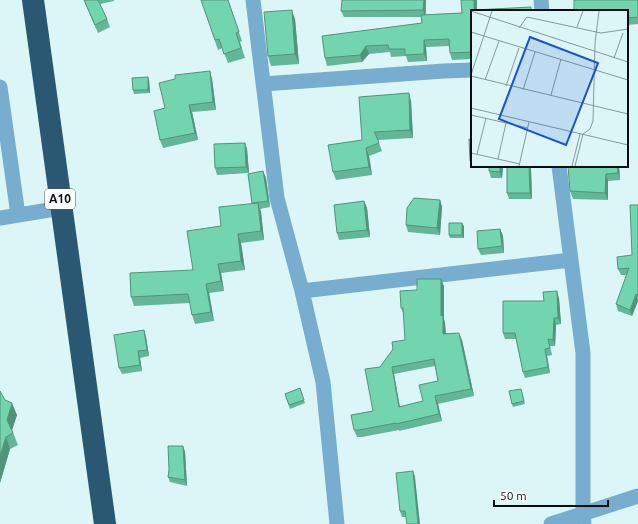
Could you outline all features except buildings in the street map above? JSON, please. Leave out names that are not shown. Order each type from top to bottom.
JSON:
[{"type":"highway","name":"A10","points":[[33,0],[105,524]]},
{"type":"street","points":[[253,0],[277,198],[302,291],[323,382],[337,524]]},
{"type":"street","points":[[541,0],[542,10]]},
{"type":"street","points":[[263,84],[436,71],[471,70]]},
{"type":"street","points":[[0,87],[18,215]]},
{"type":"street","points":[[559,167],[583,353],[584,519]]},
{"type":"street","points":[[0,218],[61,208]]},
{"type":"street","points":[[302,291],[572,260]]},
{"type":"street","points":[[552,524],[584,519],[638,496]]}]
